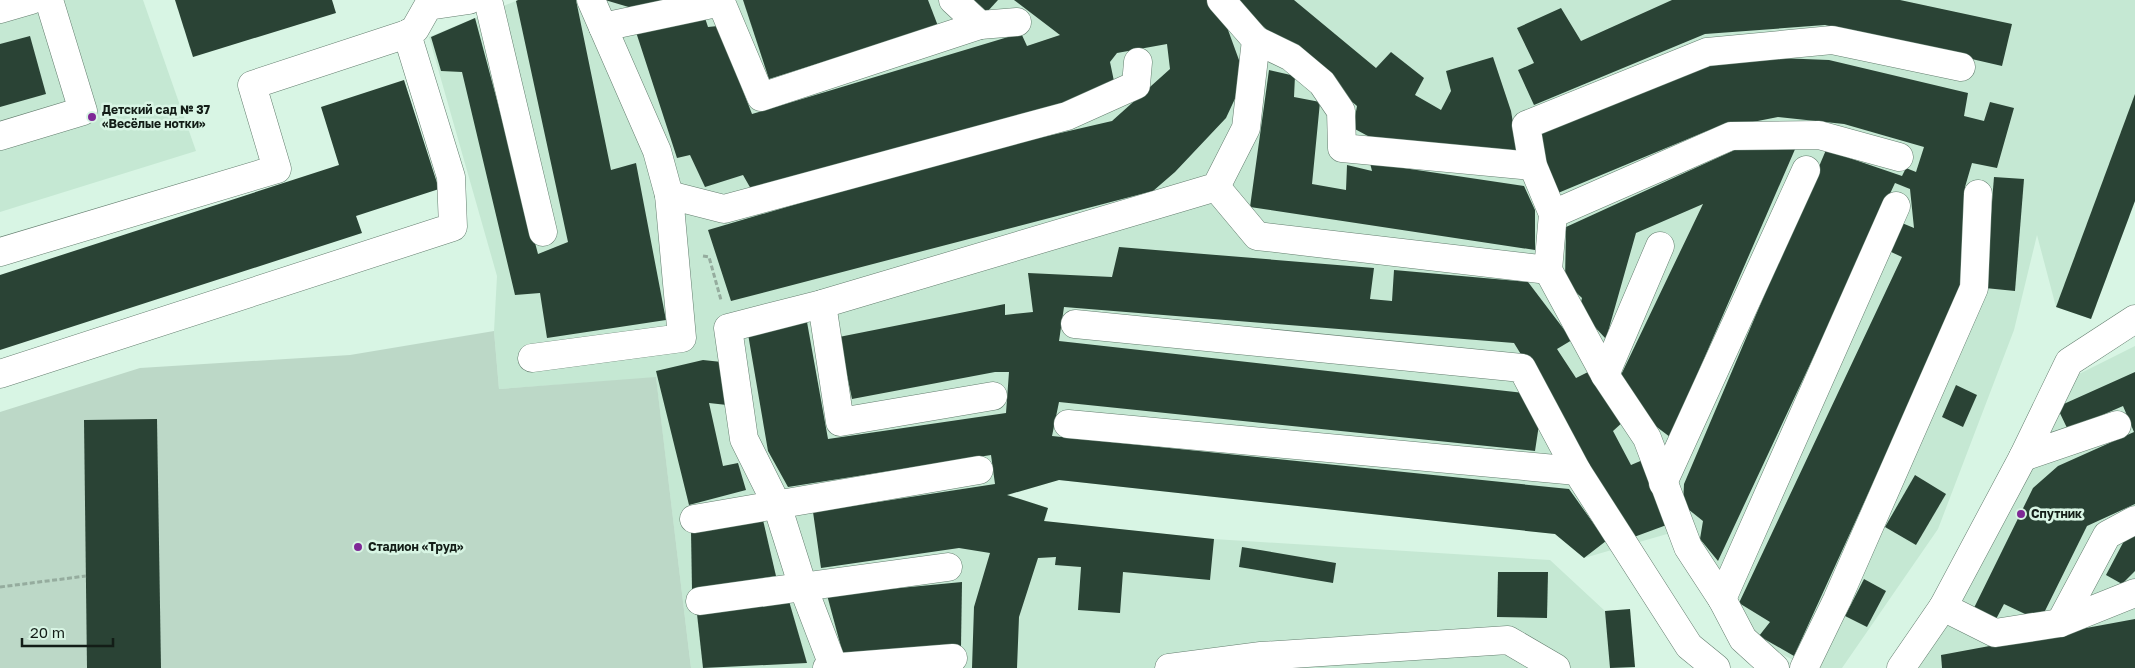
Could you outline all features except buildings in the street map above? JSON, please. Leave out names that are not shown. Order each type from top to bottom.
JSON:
[{"type":"lane","points":[[0,9],[31,0]]},
{"type":"lane","points":[[0,136],[82,111],[48,0]]},
{"type":"lane","points":[[0,252],[277,169],[252,85],[408,34],[416,29],[424,3],[469,0]]},
{"type":"lane","points":[[488,0],[543,232]]},
{"type":"lane","points":[[532,358],[682,338],[669,196],[657,151],[591,0]]},
{"type":"lane","points":[[953,0],[980,25]]},
{"type":"lane","points":[[1220,0],[1256,40],[1291,57],[1322,83],[1341,111],[1342,148],[1533,166]]},
{"type":"lane","points":[[603,27],[721,1],[761,97],[980,25],[1017,22]]},
{"type":"lane","points":[[0,374],[453,228],[451,177],[408,34]]},
{"type":"lane","points":[[953,658],[832,668],[803,587],[777,505],[744,439],[728,328],[822,304],[1216,187],[1246,128],[1256,40]]},
{"type":"lane","points":[[1775,668],[1743,639],[1722,599],[1688,547],[1647,438],[1605,375],[1548,270],[1553,214],[1533,166],[1526,125],[1707,52],[1832,40],[1962,67]]},
{"type":"lane","points":[[669,196],[724,209],[1067,116],[1136,85],[1138,62]]},
{"type":"lane","points":[[1553,214],[1731,136],[1819,135],[1899,157]]},
{"type":"lane","points":[[1663,483],[1806,170]]},
{"type":"lane","points":[[1216,187],[1257,236],[1548,270]]},
{"type":"lane","points":[[1804,668],[1837,600],[1974,288],[1978,194]]},
{"type":"lane","points":[[1722,599],[1896,206]]},
{"type":"lane","points":[[1605,375],[1660,246]]},
{"type":"lane","points":[[822,304],[840,422],[993,396]]},
{"type":"lane","points":[[1901,668],[1942,607],[2023,457],[2069,362],[2135,319]]},
{"type":"lane","points":[[1075,324],[1522,368],[1577,471],[1689,646],[1716,668]]},
{"type":"lane","points":[[1068,424],[1577,471]]},
{"type":"lane","points":[[2023,457],[2117,425]]},
{"type":"lane","points":[[694,519],[979,470]]},
{"type":"lane","points":[[2060,623],[2107,535],[2135,520]]},
{"type":"lane","points":[[700,600],[948,567]]},
{"type":"lane","points":[[1942,607],[1995,632],[2060,623],[2135,593]]},
{"type":"lane","points":[[1169,668],[1261,656],[1508,640],[1556,668]]},
{"type":"path","points":[[709,258],[728,328]]},
{"type":"path","points":[[0,587],[86,576]]},
{"type":"shaded area","name":"Детский сад № 37 «Весёлые нотки»","points":[[0,0],[143,0],[196,151],[0,212]]},
{"type":"shaded area","points":[[518,0],[2135,0],[2135,201],[2091,319],[2056,307],[2037,235],[2014,330],[1938,529],[1842,668],[1810,668],[1732,630],[1667,534],[1584,558],[1555,534],[1059,480],[1008,495],[1048,508],[1045,521],[1059,523],[1214,539],[1550,560],[1605,611],[1630,609],[1635,668],[691,668],[656,378],[499,389],[494,331],[497,276],[429,37]]},
{"type":"shaded area","points":[[494,331],[499,389],[656,377],[691,668],[0,668],[0,412],[140,368],[350,355]]},
{"type":"shaded area","points":[[2135,346],[2135,668],[1899,668],[2071,378]]},
{"type":"place","name":"Детский сад № 37 «Весёлые нотки»","points":[[92,117]]},
{"type":"place","name":"Спутник","points":[[2021,514]]},
{"type":"place","name":"Стадион «Труд»","points":[[358,547]]}]
